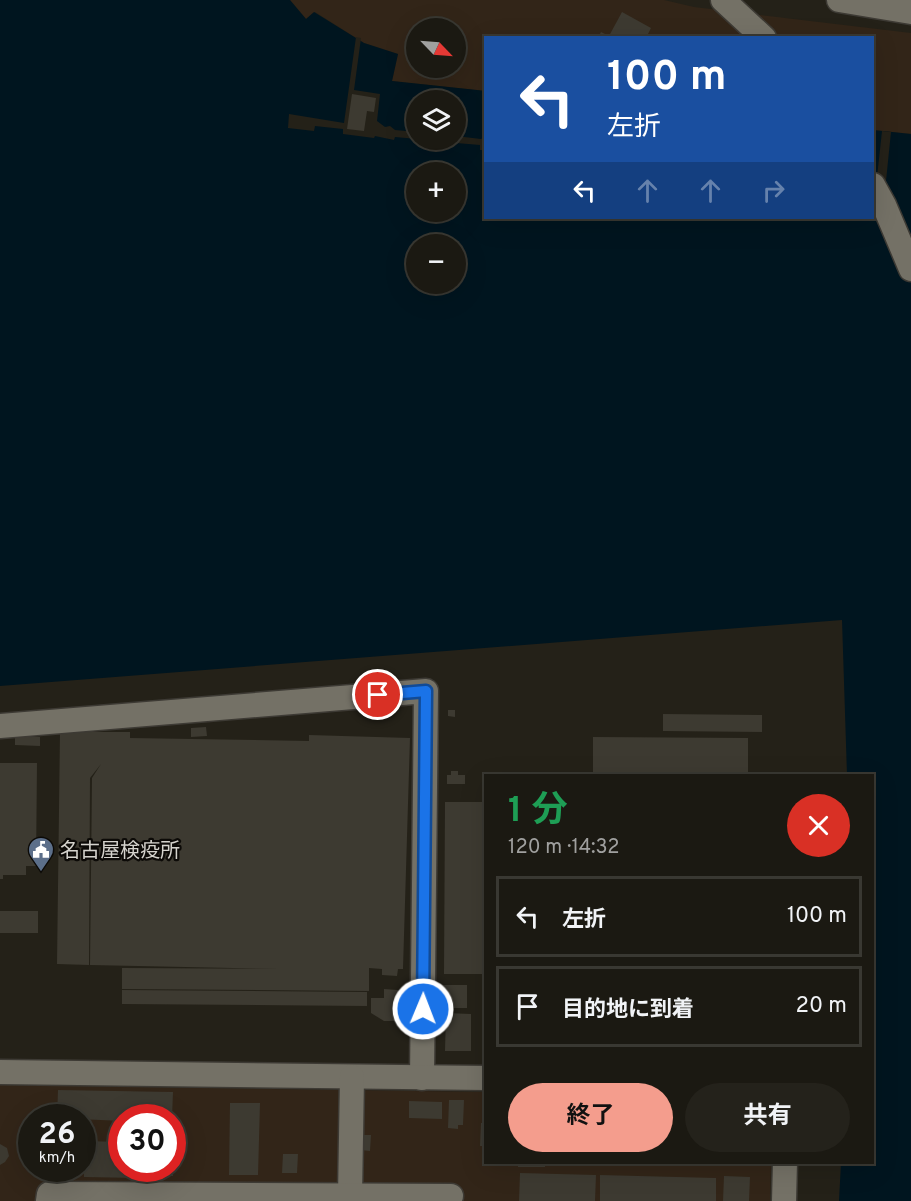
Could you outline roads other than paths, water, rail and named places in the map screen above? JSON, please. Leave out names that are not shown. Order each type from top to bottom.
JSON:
[{"type":"street","points":[[723,0],[762,36]]},
{"type":"street","points":[[839,0],[911,12]]},
{"type":"street","points":[[874,187],[911,269]]},
{"type":"street","points":[[0,726],[426,691],[422,1078]]},
{"type":"street","points":[[0,1072],[484,1078]]},
{"type":"street","points":[[343,1197],[352,1077]]},
{"type":"street","points":[[784,1201],[785,1164]]},
{"type":"street","points":[[48,1201],[49,1194],[182,1198],[451,1196]]},
{"type":"water","points":[[0,0],[290,0],[306,19],[314,12],[364,43],[398,54],[392,81],[484,91],[484,219],[874,219],[874,130],[911,134],[911,1201],[839,1201],[841,1164],[874,1164],[874,774],[847,774],[842,620],[0,686]]},
{"type":"place","name":"名古屋検疫所","points":[[41,873]]}]
